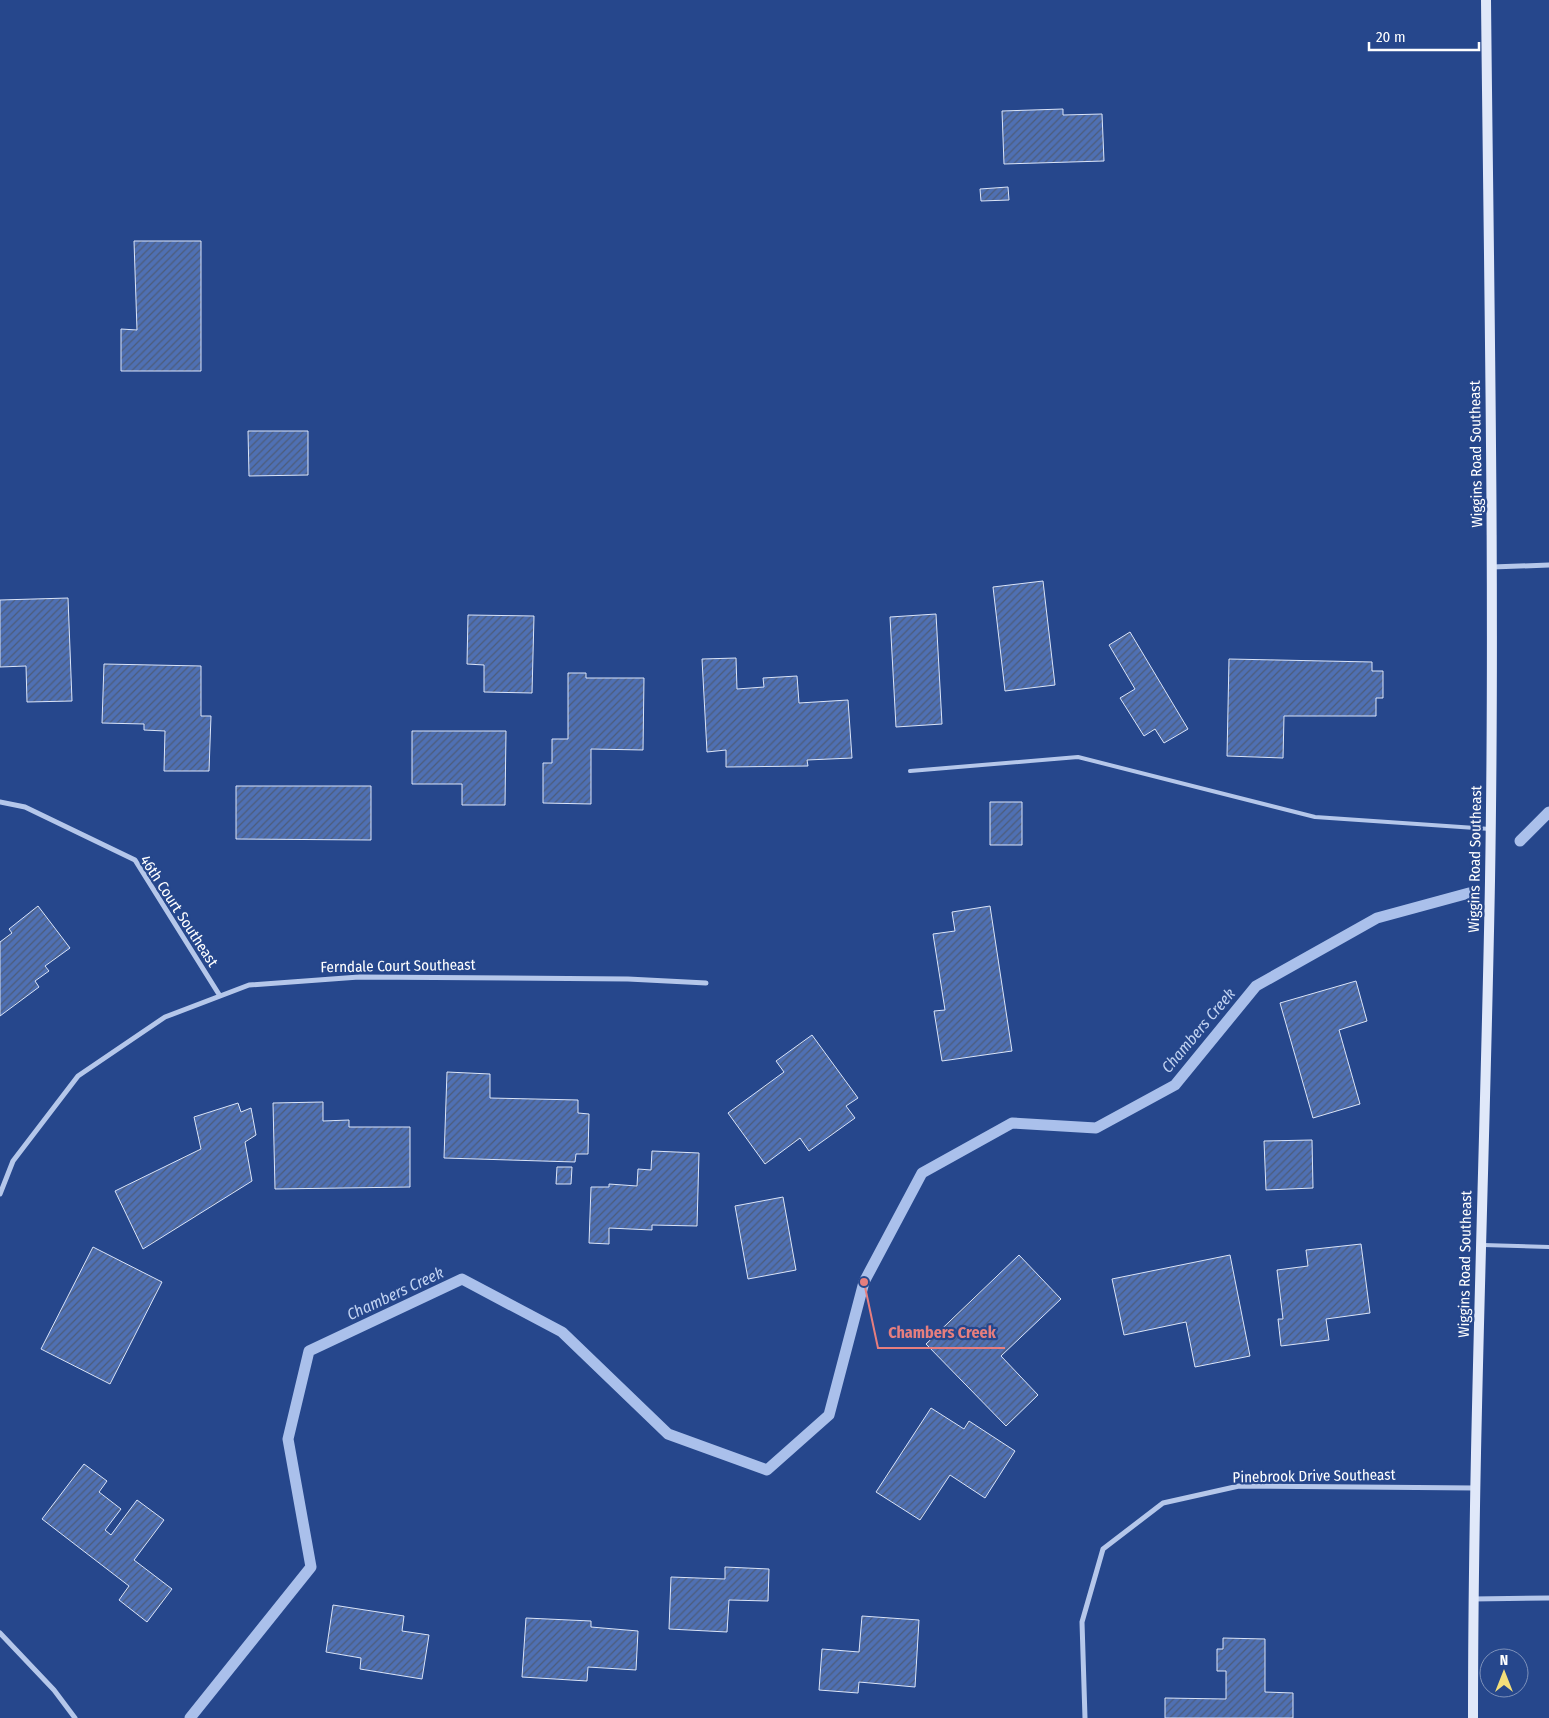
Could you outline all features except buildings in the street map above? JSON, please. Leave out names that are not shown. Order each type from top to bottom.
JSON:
[{"type":"street","name":"Wiggins Road Southeast","points":[[1473,1718],[1475,1488],[1490,829],[1492,567],[1486,0]]},
{"type":"street","points":[[1492,567],[1549,565]]},
{"type":"street","name":"46th Court Southeast","points":[[0,802],[25,807],[135,860],[220,996]]},
{"type":"street","name":"Ferndale Court Southeast","points":[[0,1194],[13,1161],[78,1076],[165,1017],[250,985],[359,976],[628,979],[706,983]]},
{"type":"street","name":"Pinebrook Drive Southeast","points":[[1085,1718],[1082,1622],[1103,1549],[1163,1503],[1239,1486],[1475,1488]]},
{"type":"street","points":[[1473,1599],[1549,1598]]},
{"type":"street","points":[[0,1633],[54,1690],[75,1718]]},
{"type":"lane","points":[[910,771],[1078,757],[1315,817],[1490,829]]},
{"type":"lane","points":[[1481,1246],[1549,1247]]},
{"type":"waterway","name":"Chambers Creek","points":[[1520,841],[1549,812]]},
{"type":"waterway","name":"Chambers Creek","points":[[190,1718],[311,1567],[288,1439],[309,1351],[462,1279],[562,1332],[668,1434],[767,1470],[829,1415],[864,1282],[922,1173],[1012,1123],[1096,1128],[1175,1085],[1256,986],[1377,918],[1469,893]]},
{"type":"place","name":"Chambers Creek","points":[[864,1282]]}]
